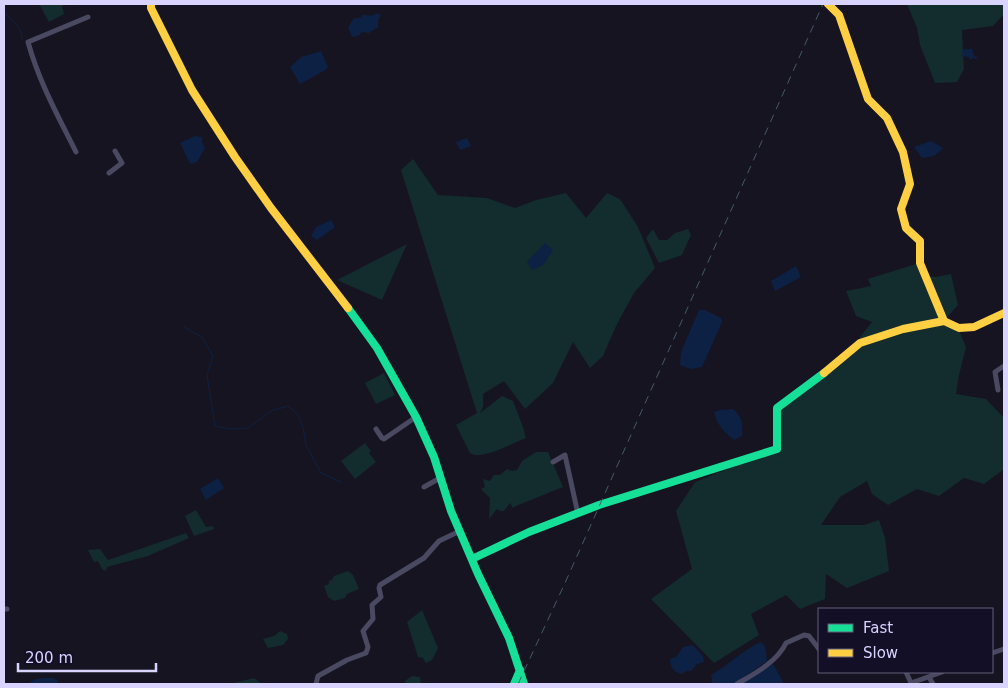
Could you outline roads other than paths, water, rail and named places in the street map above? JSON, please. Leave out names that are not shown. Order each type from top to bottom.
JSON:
[{"type":"street","points":[[151,4],[151,8],[192,90],[229,149],[271,208],[342,299],[377,348],[416,416],[434,457],[460,531],[509,638],[524,684]]},
{"type":"street","points":[[828,4],[839,14],[868,99],[887,118],[903,152],[910,184],[901,209],[906,228],[920,241],[920,263],[944,321],[953,328],[968,330],[1004,313]]},
{"type":"street","points":[[76,152],[44,91],[28,42],[88,17]]},
{"type":"street","points":[[109,172],[122,163],[115,150]]},
{"type":"street","points":[[472,559],[529,532],[598,505],[777,449],[777,408],[815,381],[860,343],[903,328],[944,321]]},
{"type":"street","points":[[998,390],[995,372],[1004,366]]},
{"type":"street","points":[[376,429],[384,439],[416,416]]},
{"type":"street","points":[[553,462],[565,456],[578,514]]},
{"type":"street","points":[[424,487],[440,478]]},
{"type":"street","points":[[316,684],[318,676],[329,669],[366,653],[368,647],[363,631],[373,619],[372,604],[381,596],[380,585],[422,559],[439,541],[460,531]]},
{"type":"street","points":[[737,684],[757,672],[781,653],[786,643],[804,635],[809,636],[818,648]]},
{"type":"street","points":[[514,684],[520,670]]},
{"type":"street","points":[[906,673],[911,683],[939,673]]},
{"type":"street","points":[[929,677],[933,684]]},
{"type":"water","points":[[377,13],[381,15],[378,20],[378,27],[369,33],[362,32],[358,36],[352,37],[348,27],[354,18],[360,18],[363,14],[370,16]]},
{"type":"water","points":[[972,49],[974,56],[978,58],[970,60],[969,57],[961,56],[963,54],[962,50]]},
{"type":"water","points":[[321,51],[328,67],[300,84],[290,67],[301,57]]},
{"type":"water","points":[[195,136],[202,137],[205,148],[197,162],[190,164],[180,143]]},
{"type":"water","points":[[467,138],[471,146],[460,150],[456,142]]},
{"type":"water","points":[[931,141],[943,148],[934,156],[922,158],[914,147]]},
{"type":"water","points":[[331,220],[335,227],[317,240],[311,236],[316,227]]},
{"type":"water","points":[[545,243],[553,250],[543,265],[532,270],[527,262]]},
{"type":"water","points":[[796,266],[801,277],[775,291],[771,281]]},
{"type":"water","points":[[699,310],[705,310],[721,318],[722,322],[702,367],[691,369],[680,365],[681,352]]},
{"type":"water","points":[[733,409],[740,418],[742,428],[742,436],[734,440],[721,428],[714,412]]},
{"type":"water","points":[[218,478],[224,488],[206,500],[200,489]]},
{"type":"water","points":[[761,642],[765,646],[767,661],[735,684],[709,684],[712,682],[711,675]]},
{"type":"water","points":[[693,645],[703,656],[704,662],[697,664],[691,671],[681,674],[676,672],[671,666],[670,659],[676,657],[683,647]]},
{"type":"water","points":[[773,664],[784,684],[741,684]]},
{"type":"water","points":[[53,678],[58,681],[57,684],[27,684],[36,679]]},
{"type":"waterway","points":[[4,13],[19,28],[22,40]]},
{"type":"waterway","points":[[184,327],[202,337],[213,356],[207,375],[215,426],[231,429],[248,428],[271,411],[288,406],[298,415],[303,427],[306,445],[321,473],[341,482]]},
{"type":"railway","points":[[518,684],[565,583],[823,4]]}]
